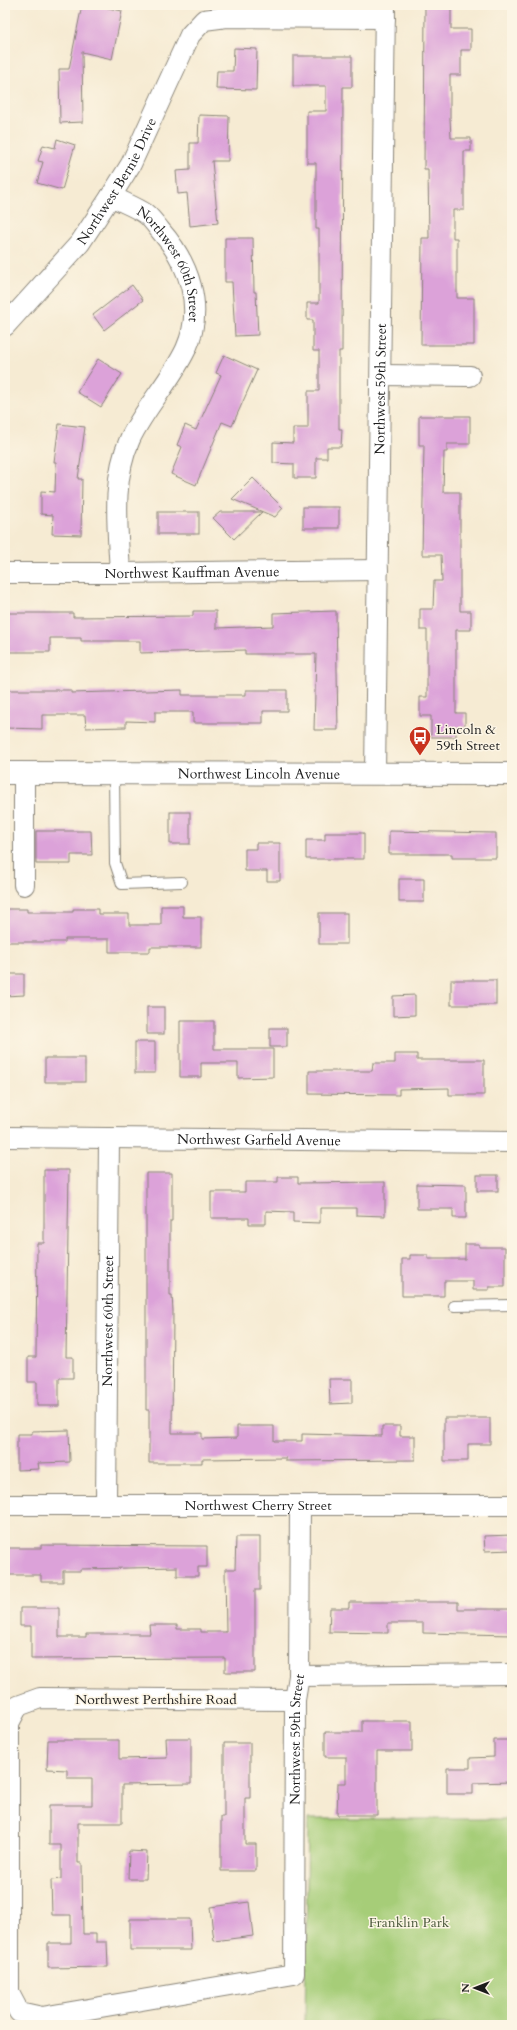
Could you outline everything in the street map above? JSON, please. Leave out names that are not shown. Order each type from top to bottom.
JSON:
[{"type":"street","name":"Northwest Bernie Drive","points":[[8,315],[80,243],[130,164],[190,35],[204,20],[227,17],[385,11]]},
{"type":"street","name":"Northwest 59th Street","points":[[375,774],[385,11]]},
{"type":"street","name":"Northwest 60th Street","points":[[111,196],[146,214],[172,244],[188,273],[195,306],[193,328],[185,349],[130,439],[119,476],[117,507],[120,574]]},
{"type":"street","points":[[381,374],[470,376]]},
{"type":"street","name":"Northwest Kauffman Avenue","points":[[5,573],[120,574],[378,570]]},
{"type":"street","points":[[15,773],[24,885]]},
{"type":"street","name":"Northwest Lincoln Avenue","points":[[15,773],[512,774]]},
{"type":"street","name":"Northwest Garfield Avenue","points":[[5,1137],[512,1142]]},
{"type":"street","name":"Northwest 60th Street","points":[[106,1505],[109,1138]]},
{"type":"street","name":"Northwest Cherry Street","points":[[5,1505],[512,1505]]},
{"type":"street","name":"Northwest 59th Street","points":[[19,2012],[42,2017],[294,1974],[296,1700],[299,1676],[300,1506]]},
{"type":"street","points":[[299,1676],[512,1674]]},
{"type":"street","name":"Northwest Perthshire Road","points":[[19,2012],[9,1993],[9,1723],[18,1706],[40,1698],[296,1700]]},
{"type":"lane","points":[[114,773],[115,863],[122,884],[182,882]]},
{"type":"lane","points":[[454,1306],[512,1305]]},
{"type":"green space","name":"Franklin Park","points":[[308,1819],[512,1819],[512,2025],[305,2025]]},
{"type":"building","points":[[82,5],[95,5],[122,11],[112,59],[82,52],[83,122],[60,123],[59,69],[69,69]]},
{"type":"building","points":[[425,5],[451,5],[451,29],[471,29],[471,50],[461,50],[461,75],[450,75],[450,118],[451,138],[471,138],[471,151],[464,151],[464,210],[453,210],[453,238],[457,238],[457,298],[474,298],[474,345],[421,345],[422,238],[429,238],[428,169],[424,169]]},
{"type":"building","points":[[234,48],[257,49],[256,90],[216,89],[217,71],[233,71]]},
{"type":"building","points":[[293,56],[352,56],[352,87],[343,87],[342,351],[339,351],[339,429],[342,429],[341,447],[327,447],[327,458],[316,458],[316,478],[294,478],[294,464],[273,463],[273,442],[293,443],[293,428],[308,428],[308,391],[319,391],[319,351],[313,351],[313,320],[307,320],[307,303],[319,303],[319,229],[316,229],[316,163],[307,163],[307,111],[326,111],[326,86],[293,86]]},
{"type":"building","points":[[199,115],[229,116],[228,161],[212,161],[218,223],[190,226],[187,193],[178,194],[176,171],[190,170],[190,143],[198,143]]},
{"type":"building","points":[[57,139],[75,145],[62,190],[37,183],[43,162],[38,161],[43,145],[55,148]]},
{"type":"building","points":[[225,238],[253,238],[254,292],[256,292],[258,335],[235,336],[232,282],[225,282]]},
{"type":"building","points":[[132,285],[143,300],[104,330],[93,315]]},
{"type":"building","points":[[224,355],[257,370],[232,426],[222,422],[196,485],[171,474],[182,447],[177,445],[185,425],[196,430],[221,375],[216,373]]},
{"type":"building","points":[[98,359],[122,374],[101,407],[77,392]]},
{"type":"building","points":[[419,416],[470,416],[470,444],[447,444],[447,452],[444,452],[443,492],[460,492],[460,611],[471,611],[471,630],[456,630],[456,713],[465,713],[465,727],[456,727],[456,737],[431,737],[431,716],[420,716],[420,697],[427,697],[427,630],[420,630],[420,609],[433,609],[434,581],[442,581],[441,555],[422,555],[424,445],[419,445]]},
{"type":"building","points":[[59,424],[85,427],[78,479],[82,479],[81,535],[52,534],[53,515],[41,514],[41,491],[55,492],[56,462],[54,462]]},
{"type":"building","points":[[253,478],[283,508],[275,517],[232,499]]},
{"type":"building","points":[[303,507],[339,507],[339,528],[303,528]]},
{"type":"building","points":[[158,512],[199,512],[199,534],[158,534]]},
{"type":"building","points":[[220,512],[262,512],[234,539],[213,518]]},
{"type":"building","points":[[193,611],[216,611],[216,628],[273,626],[273,613],[336,611],[338,730],[314,730],[316,654],[245,654],[245,650],[140,653],[140,641],[81,641],[81,638],[50,638],[50,652],[5,652],[5,613],[73,613],[73,617],[193,616]]},
{"type":"building","points":[[5,690],[71,690],[71,693],[182,690],[182,695],[246,695],[246,690],[287,690],[287,711],[263,711],[263,723],[193,723],[193,712],[155,712],[155,722],[126,721],[126,727],[86,728],[85,715],[42,715],[42,729],[5,728]]},
{"type":"building","points":[[170,812],[190,812],[190,844],[170,844]]},
{"type":"building","points":[[36,831],[91,831],[92,855],[71,855],[71,864],[36,864]]},
{"type":"building","points":[[389,831],[496,833],[496,858],[452,858],[452,854],[389,854]]},
{"type":"building","points":[[325,833],[364,833],[364,859],[306,859],[306,840],[325,840]]},
{"type":"building","points":[[256,843],[280,843],[280,881],[267,881],[267,871],[245,871],[245,849],[256,849]]},
{"type":"building","points":[[399,879],[424,879],[424,902],[399,902]]},
{"type":"building","points":[[161,906],[183,906],[183,917],[201,917],[201,947],[150,947],[150,952],[109,952],[109,939],[65,939],[65,942],[5,942],[5,909],[27,909],[27,912],[73,912],[73,909],[98,909],[98,914],[129,914],[129,925],[161,925]]},
{"type":"building","points":[[319,913],[347,913],[347,944],[319,944]]},
{"type":"building","points":[[5,974],[24,974],[24,995],[5,996]]},
{"type":"building","points":[[451,980],[496,980],[496,1005],[451,1005]]},
{"type":"building","points":[[415,995],[415,1015],[393,1016],[393,996]]},
{"type":"building","points":[[147,1007],[164,1007],[164,1034],[147,1034]]},
{"type":"building","points":[[180,1021],[214,1021],[214,1049],[273,1049],[273,1077],[238,1078],[238,1063],[201,1063],[201,1077],[180,1077]]},
{"type":"building","points":[[270,1028],[287,1028],[287,1047],[270,1047]]},
{"type":"building","points":[[135,1042],[155,1042],[155,1073],[135,1073]]},
{"type":"building","points":[[395,1054],[417,1054],[417,1060],[484,1060],[484,1095],[449,1095],[449,1088],[399,1089],[399,1095],[309,1094],[309,1071],[372,1071],[373,1063],[395,1063]]},
{"type":"building","points":[[45,1058],[85,1058],[85,1082],[45,1082]]},
{"type":"building","points":[[44,1170],[69,1170],[66,1357],[73,1357],[73,1378],[59,1378],[59,1406],[37,1406],[37,1382],[28,1382],[28,1357],[36,1357],[37,1243],[44,1243]]},
{"type":"building","points":[[146,1173],[172,1173],[172,1221],[170,1221],[170,1295],[172,1295],[173,1311],[172,1433],[202,1433],[202,1439],[237,1438],[237,1426],[274,1426],[274,1441],[302,1441],[302,1434],[382,1436],[382,1426],[400,1426],[400,1436],[415,1436],[415,1460],[286,1461],[286,1458],[202,1459],[202,1463],[149,1463],[149,1410],[146,1410]]},
{"type":"building","points":[[477,1175],[498,1175],[498,1191],[477,1191]]},
{"type":"building","points":[[278,1177],[298,1177],[298,1183],[385,1182],[385,1216],[356,1215],[356,1208],[320,1208],[320,1223],[293,1222],[293,1212],[266,1211],[266,1224],[249,1224],[249,1218],[211,1218],[211,1192],[245,1192],[245,1182],[278,1182]]},
{"type":"building","points":[[417,1184],[466,1185],[466,1218],[453,1218],[453,1209],[417,1209]]},
{"type":"building","points":[[465,1244],[479,1244],[479,1247],[505,1247],[505,1287],[489,1287],[489,1290],[473,1290],[473,1281],[444,1281],[444,1296],[402,1296],[402,1259],[410,1259],[410,1255],[428,1255],[428,1259],[465,1259]]},
{"type":"building","points":[[329,1379],[352,1379],[352,1403],[330,1404]]},
{"type":"building","points":[[444,1418],[490,1418],[490,1444],[468,1444],[468,1461],[444,1461]]},
{"type":"building","points":[[69,1430],[70,1462],[38,1463],[39,1469],[17,1470],[17,1434],[32,1434],[32,1431]]},
{"type":"building","points":[[512,1535],[512,1550],[485,1551],[484,1536]]},
{"type":"building","points":[[236,1537],[260,1537],[260,1590],[255,1590],[255,1672],[225,1672],[225,1658],[31,1659],[31,1626],[20,1626],[20,1608],[59,1608],[59,1637],[86,1637],[86,1634],[150,1634],[149,1625],[177,1625],[177,1629],[201,1629],[201,1632],[226,1632],[225,1569],[235,1569]]},
{"type":"building","points":[[41,1545],[207,1546],[207,1567],[198,1567],[198,1576],[177,1576],[177,1567],[81,1569],[81,1571],[63,1571],[63,1582],[41,1582],[41,1575],[5,1575],[5,1548],[41,1548]]},
{"type":"building","points":[[349,1602],[458,1602],[458,1609],[512,1609],[512,1635],[423,1633],[423,1623],[388,1623],[388,1633],[329,1632],[330,1608],[349,1608]]},
{"type":"building","points":[[362,1721],[412,1721],[412,1751],[377,1751],[377,1815],[337,1815],[338,1783],[346,1783],[346,1757],[325,1757],[325,1732],[362,1732]]},
{"type":"building","points":[[166,1738],[191,1738],[191,1784],[122,1785],[122,1823],[78,1823],[78,1863],[82,1863],[83,1934],[96,1934],[96,1942],[107,1942],[108,1967],[48,1968],[48,1943],[71,1943],[71,1915],[52,1915],[51,1880],[61,1879],[61,1845],[49,1845],[49,1805],[92,1805],[92,1778],[67,1778],[67,1770],[47,1769],[48,1740],[119,1740],[119,1759],[167,1758]]},
{"type":"building","points":[[494,1740],[512,1740],[512,1782],[473,1783],[473,1794],[447,1794],[447,1768],[470,1768],[470,1758],[494,1757]]},
{"type":"building","points":[[224,1743],[250,1743],[250,1798],[245,1798],[245,1844],[256,1844],[256,1871],[221,1871],[221,1817],[224,1817]]},
{"type":"building","points":[[129,1851],[147,1852],[146,1879],[128,1879]]},
{"type":"building","points":[[249,1902],[253,1936],[214,1941],[210,1907]]},
{"type":"building","points":[[130,1919],[190,1919],[191,1950],[130,1950]]},
{"type":"place","name":"Lincoln & 59th Street","points":[[420,756]]}]
